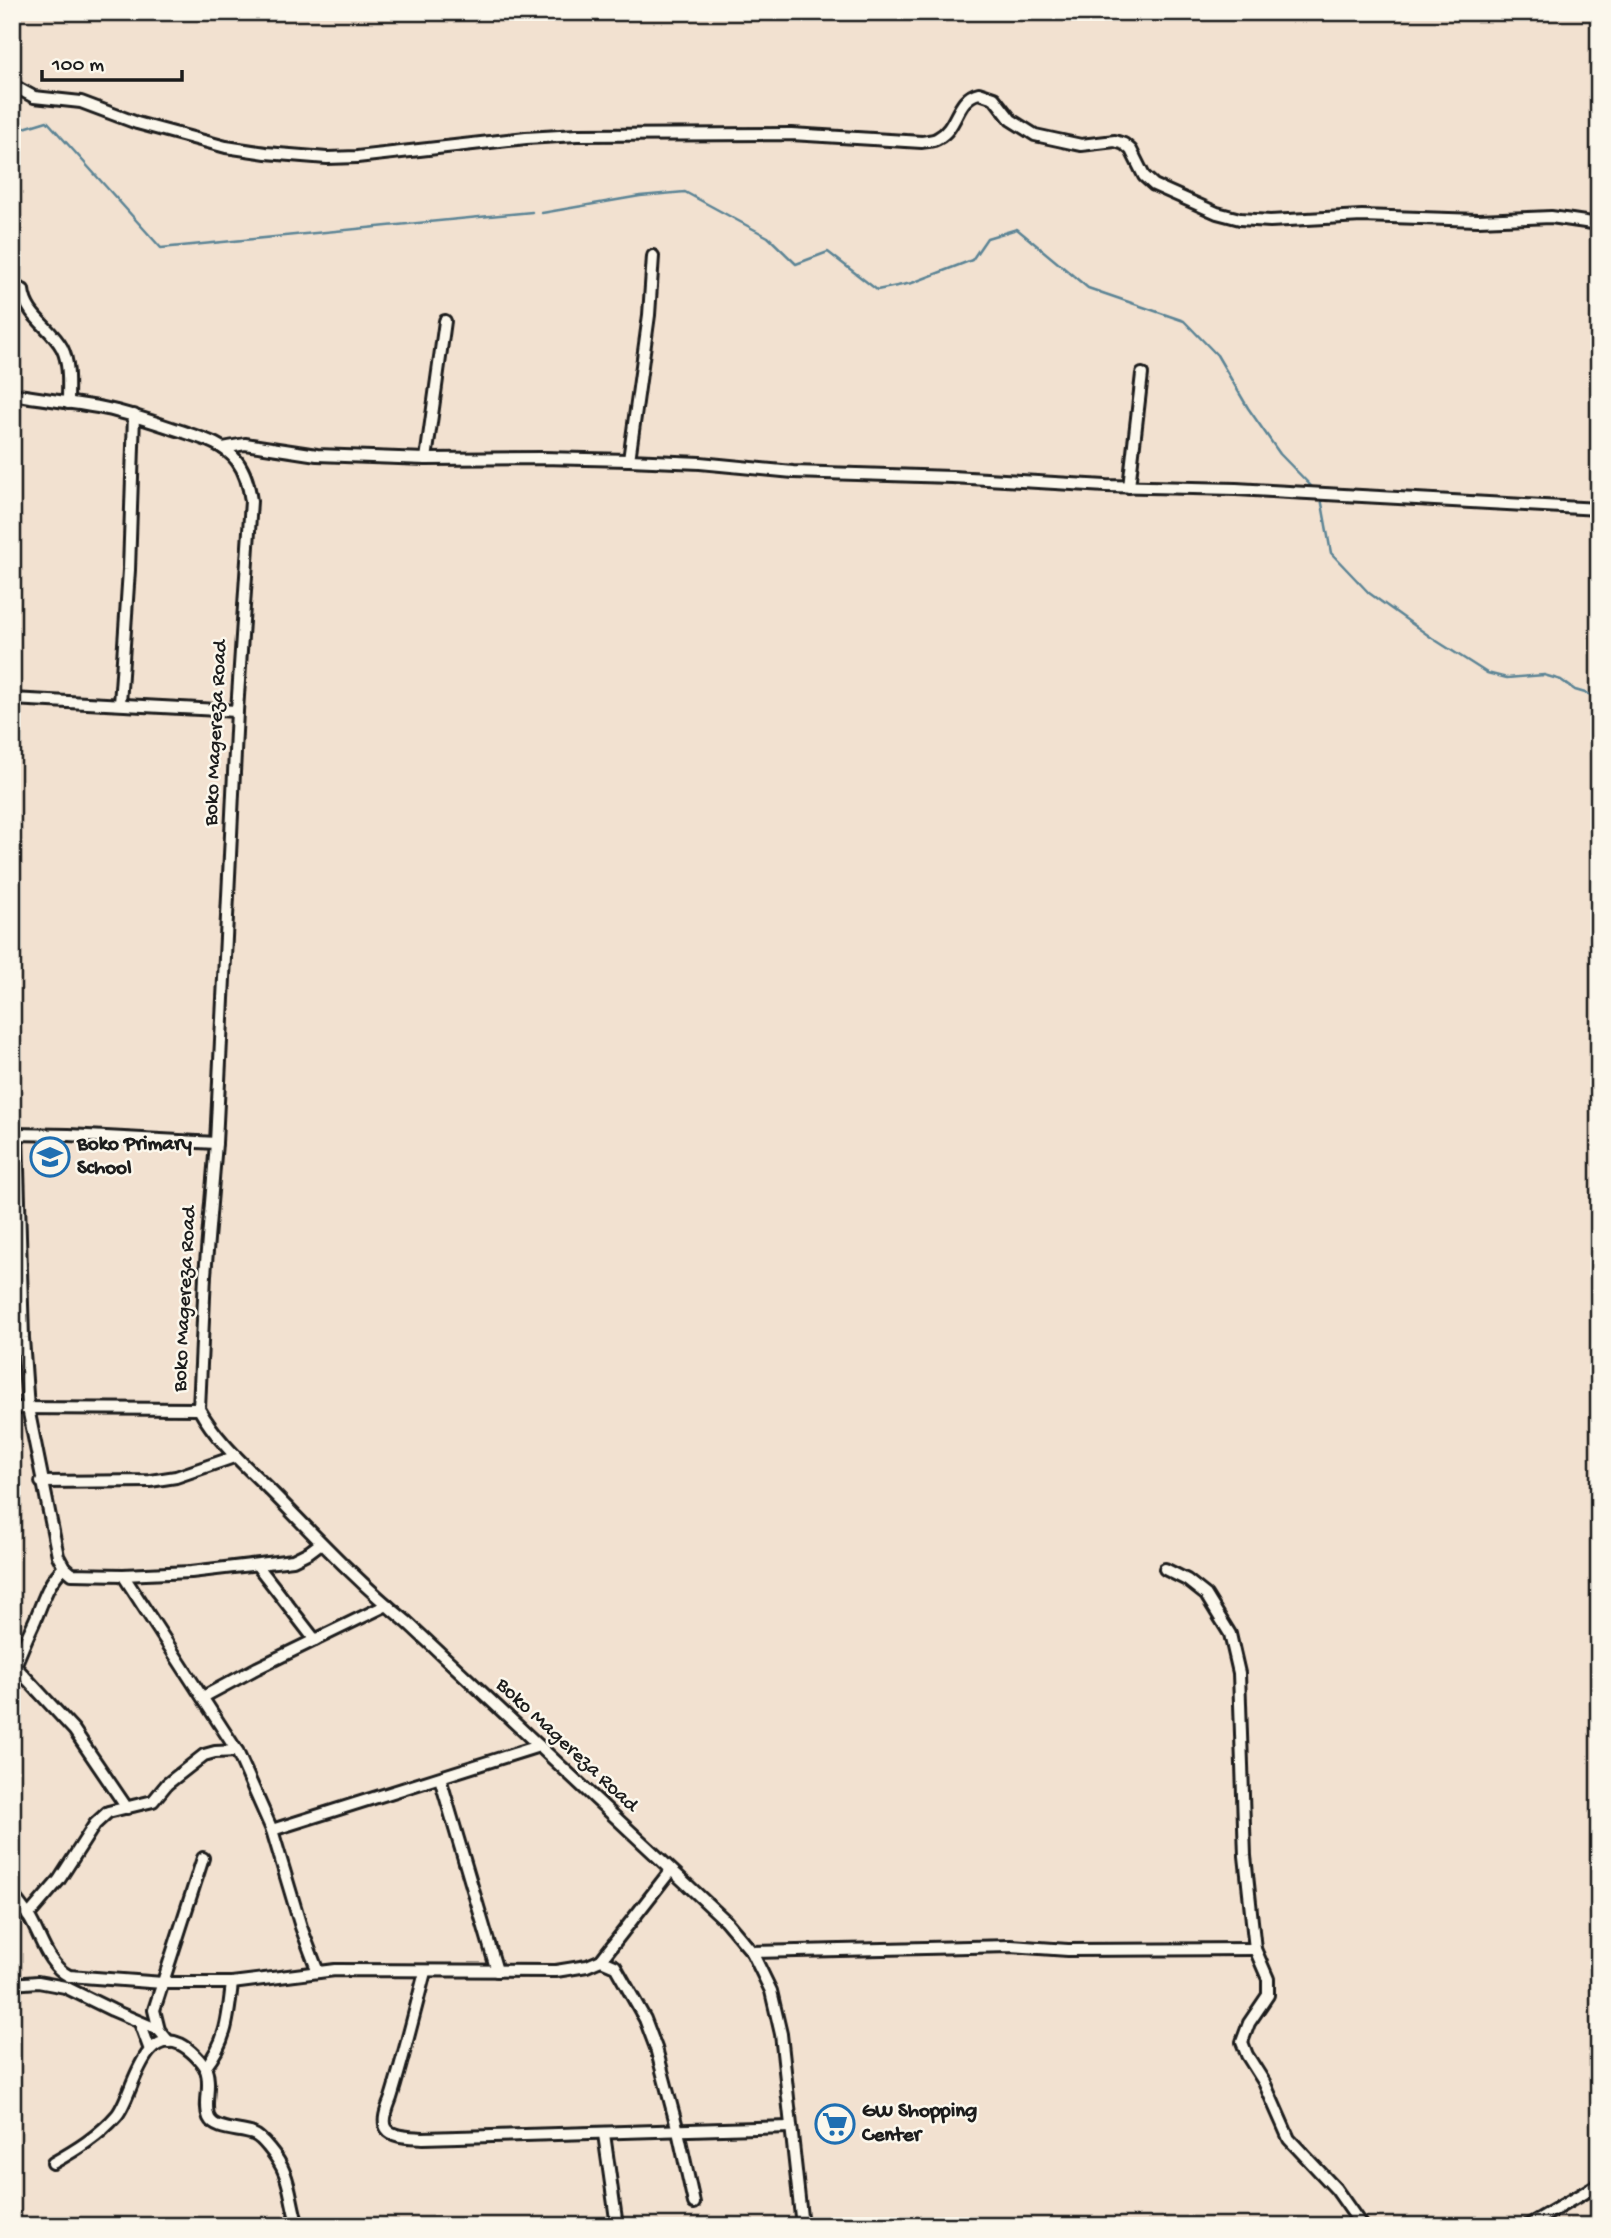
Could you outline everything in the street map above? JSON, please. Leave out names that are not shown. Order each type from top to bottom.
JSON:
[{"type":"street","points":[[12,85],[34,97],[81,102],[136,123],[226,147],[327,158],[576,135],[791,134],[922,142],[937,139],[948,131],[965,100],[979,93],[994,98],[1011,120],[1035,135],[1081,145],[1115,141],[1124,144],[1137,160],[1144,176],[1154,185],[1217,213],[1240,219],[1270,221],[1362,216],[1478,220],[1551,217],[1599,224]]},
{"type":"street","points":[[629,460],[649,315],[653,256]]},
{"type":"street","points":[[12,286],[23,290],[24,303],[64,351],[69,380],[68,403]]},
{"type":"street","points":[[426,459],[445,321]]},
{"type":"street","points":[[1129,487],[1142,374]]},
{"type":"street","points":[[12,394],[134,415],[223,447],[245,444],[317,455],[426,459],[542,457],[701,463],[793,472],[1129,487],[1236,489],[1599,509]]},
{"type":"street","points":[[120,704],[129,569],[134,415]]},
{"type":"street","name":"Boko Magereza Road","points":[[223,447],[237,460],[246,475],[251,501],[199,1409],[208,1425],[234,1457],[321,1543],[725,1920],[752,1952],[771,1991],[781,2034],[802,2226]]},
{"type":"street","points":[[12,699],[237,711]]},
{"type":"street","points":[[216,1143],[14,1134],[16,1257],[28,1408],[58,1556],[72,1574],[191,1573],[293,1560],[321,1543]]},
{"type":"street","points":[[12,1408],[199,1409]]},
{"type":"street","points":[[41,1482],[149,1481],[176,1477],[234,1457]]},
{"type":"street","points":[[257,1565],[315,1640]]},
{"type":"street","points":[[64,1567],[51,1580],[20,1648],[14,1670],[74,1730],[127,1808]]},
{"type":"street","points":[[1165,1569],[1206,1595],[1230,1634],[1240,1673],[1245,1856],[1255,1949],[1268,1979],[1268,1995],[1249,2023],[1242,2042],[1264,2082],[1289,2139],[1336,2189],[1362,2226]]},
{"type":"street","points":[[123,1575],[237,1751],[272,1830],[301,1927],[318,1972]]},
{"type":"street","points":[[204,1697],[387,1605]]},
{"type":"street","points":[[272,1830],[540,1746]]},
{"type":"street","points":[[28,1916],[59,1880],[95,1824],[108,1812],[153,1801],[167,1784],[204,1755],[237,1751]]},
{"type":"street","points":[[440,1778],[497,1971]]},
{"type":"street","points":[[169,2042],[159,2030],[154,2010],[203,1858]]},
{"type":"street","points":[[12,1894],[28,1916],[54,1964],[69,1976],[163,1983],[232,1983],[335,1970],[556,1971],[587,1966],[601,1960],[610,1950],[671,1870]]},
{"type":"street","points":[[752,1952],[1011,1946],[1068,1950],[1255,1949]]},
{"type":"street","points":[[610,1950],[615,1966],[645,2019],[656,2048],[694,2203]]},
{"type":"street","points":[[601,1960],[615,1966]]},
{"type":"street","points":[[425,1972],[386,2113],[388,2131],[395,2135],[423,2138],[604,2134],[790,2126]]},
{"type":"street","points":[[12,1984],[38,1982],[65,1987],[159,2030]]},
{"type":"street","points":[[205,2068],[217,2053],[225,2035],[232,1983]]},
{"type":"street","points":[[140,2023],[150,2050]]},
{"type":"street","points":[[53,2164],[89,2140],[119,2113],[138,2068],[150,2050],[169,2042],[178,2043],[187,2048],[205,2068],[209,2081],[209,2117],[213,2123],[255,2135],[268,2146],[288,2176],[298,2226]]},
{"type":"street","points":[[604,2134],[617,2226]]},
{"type":"street","points":[[1527,2226],[1599,2184]]},
{"type":"waterway","points":[[12,136],[24,128],[47,121],[161,248],[532,212]]},
{"type":"waterway","points":[[542,213],[640,196],[685,192],[768,237],[796,264],[828,252],[877,290],[912,283],[972,260],[987,238],[1017,229],[1088,288],[1184,321],[1217,355],[1248,408],[1280,454],[1315,490]]},
{"type":"waterway","points":[[1321,498],[1331,553],[1369,593],[1432,638],[1487,673],[1507,678],[1544,675],[1561,680],[1575,690],[1592,695],[1599,694]]},
{"type":"place","name":"Boko Primary School","points":[[50,1157]]},
{"type":"place","name":"GW Shopping Center","points":[[835,2124]]}]
